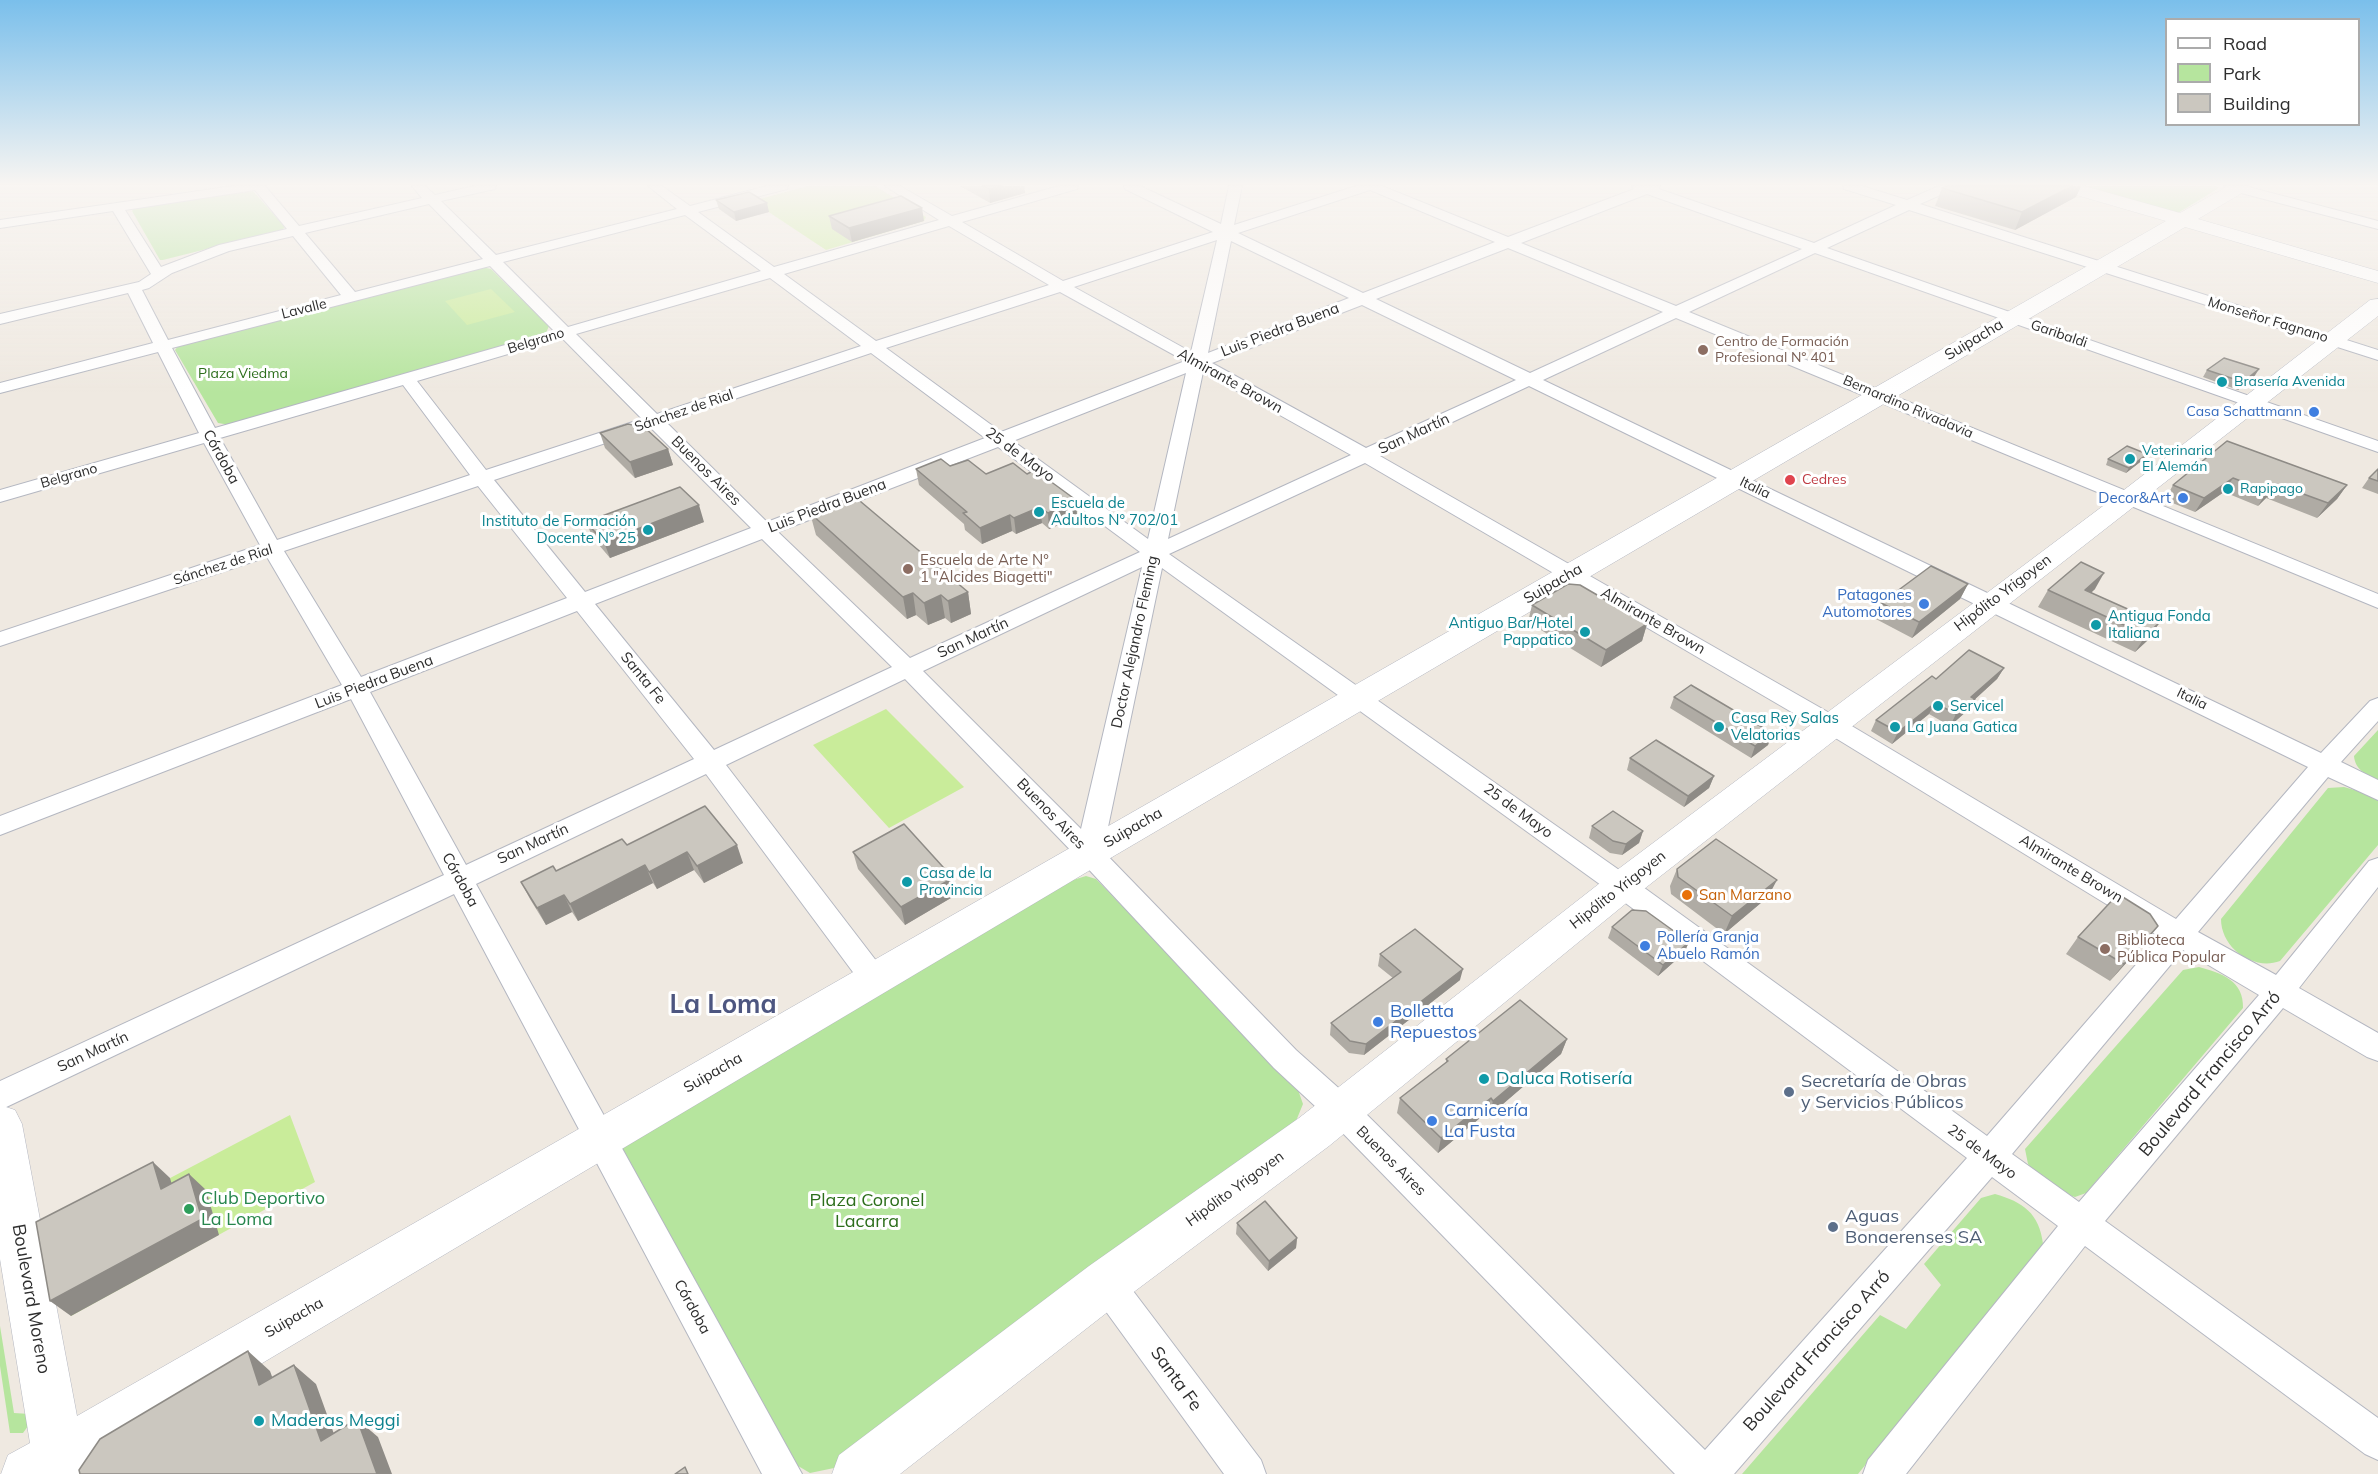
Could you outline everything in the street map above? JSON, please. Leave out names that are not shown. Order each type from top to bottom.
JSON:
[{"type":"street","points":[[147,255],[159,275]]},
{"type":"street","points":[[0,319],[144,285],[159,275],[205,255]]},
{"type":"street","points":[[316,255],[351,297]]},
{"type":"street","name":"Buenos Aires","points":[[487,255],[764,530],[908,669],[1089,853],[1285,1059],[1341,1110],[1702,1474]]},
{"type":"street","name":"Lavalle","points":[[0,388],[512,255]]},
{"type":"street","name":"25 de Mayo","points":[[748,255],[1154,553],[1622,886],[2378,1441]]},
{"type":"street","name":"Belgrano","points":[[0,496],[831,255]]},
{"type":"street","name":"Almirante Brown","points":[[1009,255],[1195,362],[1367,456],[1832,725],[2178,934],[2378,1048]]},
{"type":"street","name":"Sánchez de Rial","points":[[0,639],[874,347],[1160,255]]},
{"type":"street","name":"Doctor Alejandro Fleming","points":[[1089,853],[1220,255]]},
{"type":"street","name":"Italia","points":[[1271,255],[2378,791]]},
{"type":"street","name":"Luis Piedra Buena","points":[[0,826],[582,603],[764,530],[1475,255]]},
{"type":"street","name":"Bernardino Rivadavia","points":[[1539,255],[2378,603]]},
{"type":"street","name":"San Martín","points":[[0,1096],[1154,553],[1799,255]]},
{"type":"street","name":"Garibaldi","points":[[1833,255],[2378,447]]},
{"type":"street","name":"Monseñor Fagnano","points":[[2062,255],[2378,355]]},
{"type":"street","name":"Suipacha","points":[[48,1468],[600,1139],[1358,696],[1735,478],[1882,396],[2121,255]]},
{"type":"street","points":[[2302,255],[2378,277]]},
{"type":"street","name":"Córdoba","points":[[134,288],[209,435],[272,548],[356,688],[783,1474]]},
{"type":"street","name":"Hipólito Yrigoyen","points":[[858,1474],[1106,1283],[1341,1110],[1622,886],[2129,498],[2378,304]]},
{"type":"street","name":"Santa Fe","points":[[407,379],[483,478],[710,762],[874,979]]},
{"type":"street","name":"Boulevard Francisco Arró","points":[[1709,1474],[1989,1157],[2178,934],[2378,706]]},
{"type":"street","name":"Boulevard Francisco Arró","points":[[1882,1474],[2081,1224],[2280,991],[2378,868]]},
{"type":"street","name":"Boulevard Moreno","points":[[0,1124],[48,1468]]},
{"type":"street","name":"Santa Fe","points":[[1106,1283],[1246,1474]]},
{"type":"green space","points":[[157,255],[184,255],[163,260],[160,260]]},
{"type":"green space","name":"Plaza Viedma","points":[[482,267],[491,269],[549,326],[546,333],[230,425],[218,423],[175,350],[179,345]]},
{"type":"green space","points":[[491,289],[515,312],[467,325],[445,301]]},
{"type":"green space","points":[[886,709],[964,787],[889,828],[813,745]]},
{"type":"green space","points":[[2378,730],[2378,780],[2359,768],[2354,756]]},
{"type":"green space","points":[[2344,787],[2378,799],[2378,845],[2280,961],[2259,963],[2240,955],[2226,939],[2221,919],[2328,788]]},
{"type":"green space","name":"Plaza Coronel Lacarra","points":[[1086,876],[1096,879],[1297,1087],[1303,1104],[1296,1121],[834,1468],[810,1473],[788,1460],[622,1158],[623,1141],[1073,880]]},
{"type":"green space","points":[[2199,967],[2223,975],[2236,985],[2240,991],[2243,1008],[2086,1193],[2075,1197],[2060,1192],[2038,1177],[2028,1164],[2025,1149],[2183,970]]},
{"type":"green space","name":"Club Deportivo La Loma","points":[[290,1115],[315,1182],[71,1316],[56,1238]]},
{"type":"green space","points":[[1995,1194],[2014,1201],[2028,1210],[2038,1224],[2043,1244],[1858,1474],[1742,1474],[1880,1315],[1906,1329],[1941,1285],[1924,1264],[1981,1198]]},
{"type":"green space","points":[[0,1326],[14,1413],[30,1414],[31,1422],[23,1433],[10,1433],[0,1366]]},
{"type":"building","points":[[2224,358],[2259,369],[2243,382],[2207,370]]},
{"type":"building","points":[[628,424],[644,427],[668,449],[630,462],[600,433]]},
{"type":"building","points":[[2227,441],[2347,485],[2328,503],[2276,484],[2267,491],[2233,478],[2204,498],[2173,485]]},
{"type":"building","points":[[2127,446],[2147,454],[2129,468],[2108,459]]},
{"type":"building","points":[[941,459],[950,466],[968,460],[986,474],[1013,463],[1027,474],[1035,470],[1076,500],[1048,513],[1040,507],[1014,518],[1010,515],[980,528],[963,513],[967,512],[916,469]]},
{"type":"building","points":[[2378,469],[2378,481],[2369,478]]},
{"type":"building","points":[[680,487],[699,505],[604,542],[586,522]]},
{"type":"building","points":[[854,496],[968,592],[948,601],[941,595],[924,603],[913,593],[903,597],[810,513]]},
{"type":"building","points":[[2081,562],[2104,573],[2085,590],[2159,623],[2146,635],[2048,590]]},
{"type":"building","points":[[1931,566],[1968,584],[1919,622],[1881,603]]},
{"type":"building","points":[[1568,584],[1580,585],[1647,624],[1606,650],[1532,605]]},
{"type":"building","points":[[1969,650],[2004,668],[1971,697],[1975,699],[1956,714],[1935,703],[1898,732],[1876,720],[1932,676],[1936,679]]},
{"type":"building","points":[[1691,685],[1772,733],[1755,746],[1674,697]]},
{"type":"building","points":[[1656,740],[1714,776],[1688,796],[1630,758]]},
{"type":"building","points":[[705,806],[737,845],[697,866],[687,852],[649,872],[645,865],[570,904],[564,895],[537,908],[521,882],[553,866],[556,871],[622,839],[627,845]]},
{"type":"building","points":[[1613,811],[1643,831],[1626,844],[1613,841],[1592,826]]},
{"type":"building","name":"Casa de la Provincia","points":[[904,824],[953,878],[901,907],[853,852]]},
{"type":"building","points":[[1716,839],[1777,880],[1732,916],[1678,877],[1677,869]]},
{"type":"building","points":[[2118,894],[2150,914],[2158,926],[2124,964],[2078,937]]},
{"type":"building","points":[[1632,910],[1646,911],[1689,942],[1663,965],[1612,927]]},
{"type":"building","points":[[1415,929],[1463,969],[1366,1044],[1350,1041],[1331,1023],[1401,972],[1380,954]]},
{"type":"building","points":[[1520,1000],[1567,1039],[1493,1101],[1491,1098],[1441,1138],[1400,1098]]},
{"type":"building","name":"Club Deportivo La Loma","points":[[153,1162],[161,1189],[189,1174],[202,1219],[50,1301],[36,1222]]},
{"type":"building","points":[[1265,1201],[1297,1238],[1269,1261],[1237,1223]]},
{"type":"building","name":"Maderas Meggi","points":[[248,1351],[259,1385],[294,1365],[321,1441],[357,1419],[377,1474],[80,1474],[79,1470],[100,1439]]},
{"type":"building","points":[[685,1467],[688,1474],[675,1474]]},
{"type":"place","name":"Centro de Formación Profesional N° 401","points":[[1703,350]]},
{"type":"place","name":"Brasería Avenida","points":[[2222,382]]},
{"type":"place","name":"Casa Schattmann","points":[[2314,412]]},
{"type":"place","name":"Veterinaria El Alemán","points":[[2130,459]]},
{"type":"place","name":"Cedres","points":[[1790,480]]},
{"type":"place","name":"Rapipago","points":[[2228,489]]},
{"type":"place","name":"Decor&Art","points":[[2183,498]]},
{"type":"place","name":"Escuela de Adultos N° 702/01","points":[[1039,512]]},
{"type":"place","name":"Instituto de Formación Docente Nº 25","points":[[648,530]]},
{"type":"place","name":"Escuela de Arte N° 1 \"Alcides Biagetti\"","points":[[908,569]]},
{"type":"place","name":"Patagones Automotores","points":[[1924,604]]},
{"type":"place","name":"Antigua Fonda Italiana","points":[[2096,625]]},
{"type":"place","name":"Antiguo Bar/Hotel Pappatico","points":[[1585,632]]},
{"type":"place","name":"Servicel","points":[[1938,706]]},
{"type":"place","name":"Casa Rey Salas Velatorias","points":[[1719,727]]},
{"type":"place","name":"La Juana Gatica","points":[[1895,727]]},
{"type":"place","name":"Casa de la Provincia","points":[[907,882]]},
{"type":"place","name":"San Marzano","points":[[1687,895]]},
{"type":"place","name":"Pollería Granja Abuelo Ramón","points":[[1645,946]]},
{"type":"place","name":"Biblioteca Pública Popular","points":[[2105,949]]},
{"type":"place","name":"Bolletta Repuestos","points":[[1378,1022]]},
{"type":"place","name":"Daluca Rotisería","points":[[1484,1079]]},
{"type":"place","name":"Secretaría de Obras y Servicios Públicos","points":[[1789,1092]]},
{"type":"place","name":"Carnicería La Fusta","points":[[1432,1121]]},
{"type":"place","name":"Club Deportivo La Loma","points":[[189,1209]]},
{"type":"place","name":"Aguas Bonaerenses SA","points":[[1833,1227]]},
{"type":"place","name":"Maderas Meggi","points":[[259,1421]]},
{"type":"district","name":"La Loma","points":[[723,1005]]}]
